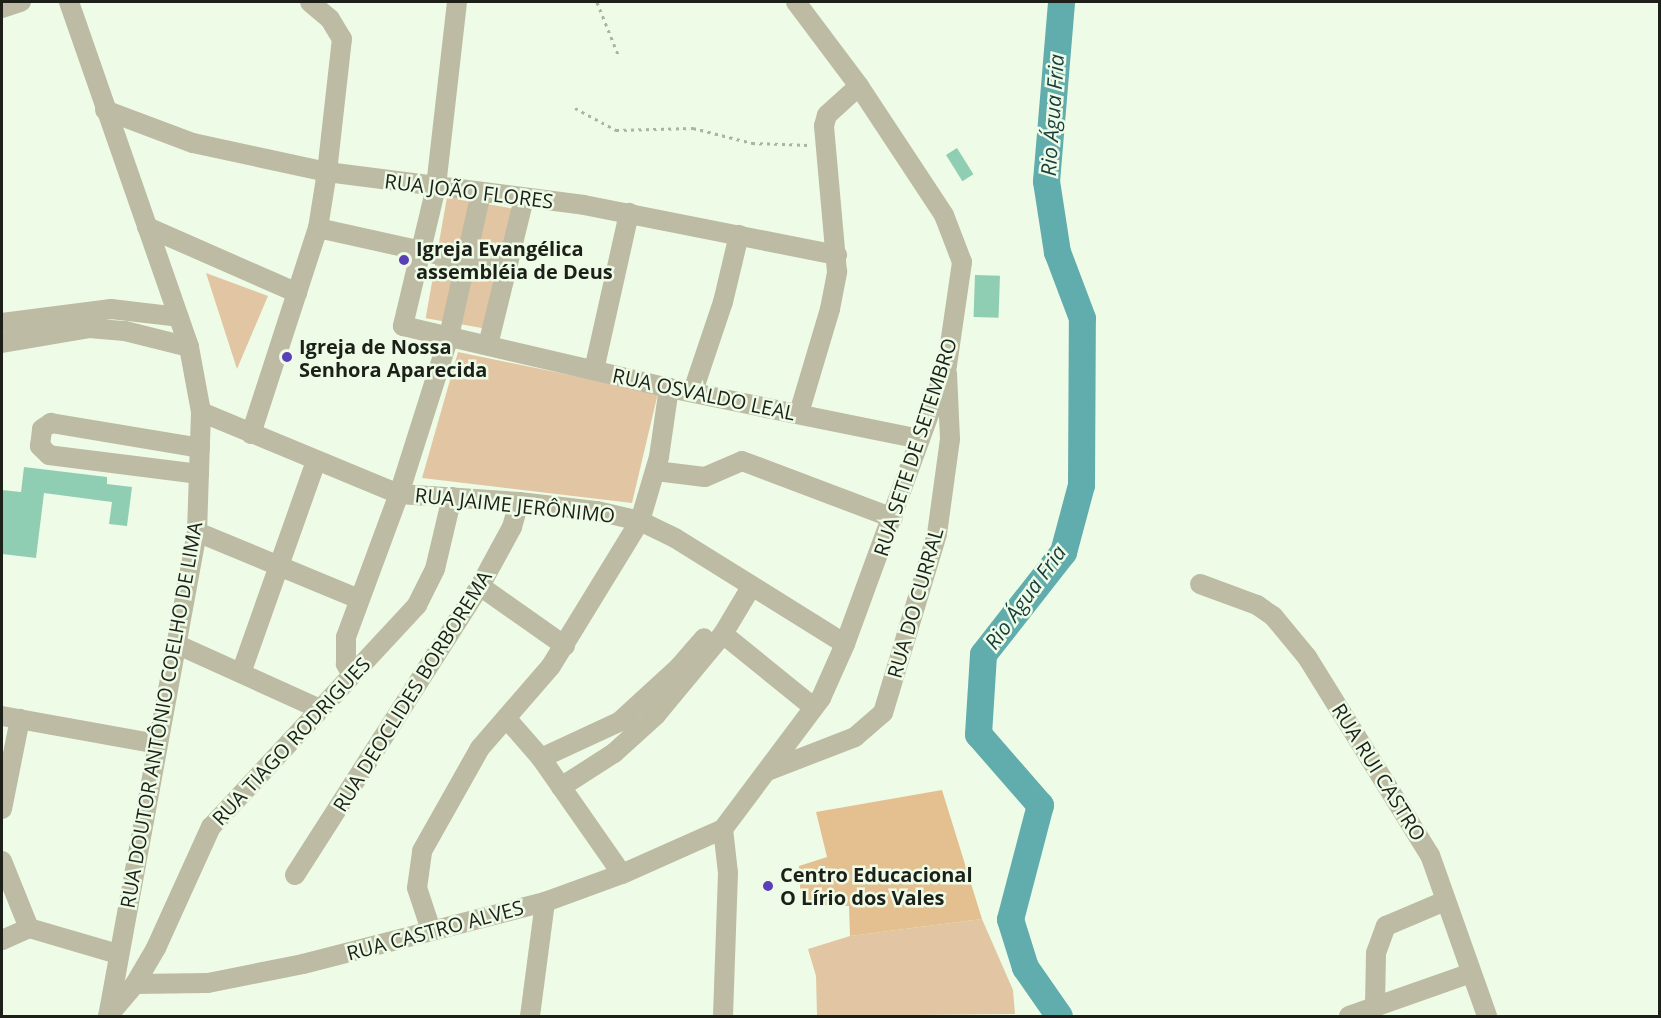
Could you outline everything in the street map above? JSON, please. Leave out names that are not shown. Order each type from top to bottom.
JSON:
[{"type":"street","points":[[2,8],[21,2]]},
{"type":"street","points":[[69,2],[147,227],[297,293]]},
{"type":"street","points":[[251,434],[318,228],[327,172],[342,39],[330,19],[310,2]]},
{"type":"street","points":[[419,251],[436,187],[457,2]]},
{"type":"street","name":"RUA SETE DE SETEMBRO","points":[[723,829],[770,770],[813,707],[845,644],[893,518],[947,365],[961,273],[960,250],[944,215],[859,86],[795,2]]},
{"type":"street","points":[[799,413],[830,309],[837,255],[825,146],[827,116],[859,86]]},
{"type":"street","name":"RUA JOÃO FLORES","points":[[105,110],[193,143],[327,172],[629,213],[837,255]]},
{"type":"street","points":[[352,675],[344,650],[359,599],[399,494],[449,336],[481,193]]},
{"type":"street","points":[[488,345],[524,198]]},
{"type":"street","points":[[594,370],[629,213]]},
{"type":"street","name":"RUA DOUTOR ANTÔNIO COELHO DE LIMA","points":[[108,1017],[197,532],[201,412],[189,347],[147,227]]},
{"type":"street","points":[[318,228],[508,270]]},
{"type":"street","points":[[693,392],[723,302],[739,235]]},
{"type":"street","name":"RUA OSVALDO LEAL","points":[[419,251],[403,326],[669,387],[920,439]]},
{"type":"street","points":[[2,323],[111,309],[179,317]]},
{"type":"street","points":[[2,344],[89,328],[125,331],[189,347]]},
{"type":"street","name":"RUA DO CURRAL","points":[[770,770],[855,737],[883,713],[937,534],[950,439],[947,365]]},
{"type":"street","points":[[430,930],[417,888],[422,851],[480,748],[507,719],[565,646],[640,521],[656,471],[669,387]]},
{"type":"street","name":"RUA JAIME JERÔNIMO","points":[[201,412],[399,494],[519,502],[597,511],[640,521],[675,538],[845,644]]},
{"type":"street","points":[[199,474],[49,455],[40,446],[42,429],[51,423],[200,448]]},
{"type":"street","points":[[116,464],[121,435]]},
{"type":"street","points":[[241,673],[316,461]]},
{"type":"street","points":[[656,471],[705,477],[742,461],[893,518]]},
{"type":"street","name":"RUA TIAGO RODRIGUES","points":[[108,1017],[135,984],[156,948],[211,826],[352,675],[422,596],[435,569],[452,497]]},
{"type":"street","name":"RUA DEOCLIDES BORBOREMA","points":[[295,875],[480,586],[512,527],[519,502]]},
{"type":"street","points":[[197,532],[277,568],[359,599]]},
{"type":"street","name":"RUA RUI CASTRO","points":[[1200,584],[1257,605],[1285,626],[1425,844],[1487,1017]]},
{"type":"street","points":[[561,787],[614,753],[656,715],[723,634],[748,585]]},
{"type":"street","points":[[541,758],[603,732],[645,700],[680,667],[748,585]]},
{"type":"street","points":[[480,586],[565,646]]},
{"type":"street","points":[[723,634],[813,707]]},
{"type":"street","points":[[176,644],[320,709]]},
{"type":"street","points":[[2,809],[11,718],[158,744]]},
{"type":"street","points":[[507,719],[541,758],[622,874]]},
{"type":"street","points":[[723,829],[728,873],[723,1017]]},
{"type":"street","name":"RUA CASTRO ALVES","points":[[135,984],[208,983],[236,978],[545,902],[622,874],[723,829]]},
{"type":"street","points":[[2,861],[29,928]]},
{"type":"street","points":[[1375,1005],[1376,952],[1386,926],[1445,901]]},
{"type":"street","points":[[530,1017],[545,902]]},
{"type":"street","points":[[2,940],[29,928],[118,954]]},
{"type":"street","points":[[1351,1016],[1375,1005],[1471,973]]},
{"type":"path","points":[[597,2],[619,57]]},
{"type":"path","points":[[575,108],[616,129],[693,128],[752,143],[825,146]]},
{"type":"shaded area","points":[[447,197],[512,208],[491,330],[426,318]]},
{"type":"shaded area","points":[[206,273],[268,296],[237,369]]},
{"type":"shaded area","points":[[458,352],[658,393],[632,503],[422,478]]},
{"type":"shaded area","points":[[942,790],[982,919],[850,936],[849,906],[801,905],[799,866],[827,857],[816,812]]},
{"type":"shaded area","points":[[982,919],[1013,990],[1015,1014],[817,1016],[816,976],[808,949],[850,936]]},
{"type":"building","points":[[957,148],[973,174],[962,181],[946,155]]},
{"type":"building","points":[[975,275],[1000,276],[999,318],[974,317]]},
{"type":"building","points":[[24,467],[107,477],[107,484],[132,487],[127,526],[109,524],[112,502],[44,493],[36,558],[2,554],[2,490],[21,492]]},
{"type":"waterway","name":"Rio Água Fria","points":[[1059,1016],[1025,967],[1010,919],[1040,805],[978,734],[983,654],[1063,552],[1081,485],[1082,318],[1057,252],[1046,181],[1061,2]]},
{"type":"place","name":"Igreja Evangélica assembléia de Deus","points":[[404,260]]},
{"type":"place","name":"Igreja de Nossa Senhora Aparecida","points":[[287,357]]},
{"type":"place","name":"Centro Educacional O Lírio dos Vales","points":[[768,886]]}]
